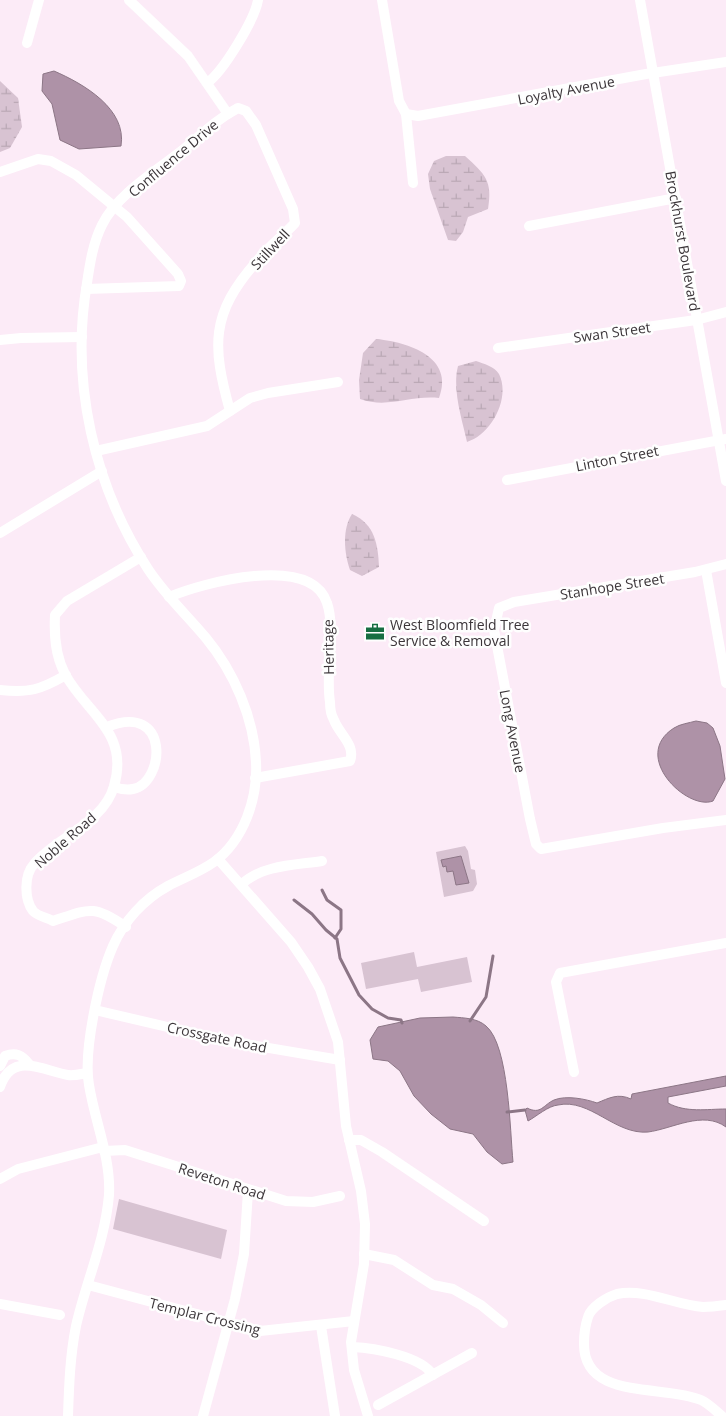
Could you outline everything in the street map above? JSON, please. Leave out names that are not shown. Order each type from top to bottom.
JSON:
[{"type":"street","points":[[27,43],[39,0]]},
{"type":"street","name":"Confluence Drive","points":[[68,1416],[76,1326],[106,1220],[109,1169],[87,1073],[86,1055],[95,1010],[113,946],[140,906],[165,887],[201,870],[218,859],[228,848],[241,830],[251,808],[255,778],[254,743],[249,721],[232,677],[206,637],[169,597],[141,557],[116,511],[96,451],[83,388],[82,309],[92,255],[104,221],[133,188],[228,114],[188,56],[129,0]]},
{"type":"street","points":[[207,83],[217,76],[227,62],[253,15],[258,0]]},
{"type":"street","points":[[382,0],[398,101],[406,114],[413,183]]},
{"type":"street","name":"Brockhurst Boulevard","points":[[640,0],[696,320],[722,439],[726,482]]},
{"type":"street","name":"Loyalty Avenue","points":[[406,114],[418,116],[726,62]]},
{"type":"street","name":"Stillwell","points":[[228,114],[238,108],[246,111],[256,125],[293,209],[295,223],[257,261],[223,311],[218,329],[218,354],[230,411]]},
{"type":"street","points":[[0,172],[29,160],[38,159],[51,162],[76,175],[142,232],[181,281],[179,286],[86,289]]},
{"type":"street","points":[[529,226],[676,198]]},
{"type":"street","name":"Swan Street","points":[[498,348],[696,320],[726,312]]},
{"type":"street","points":[[0,340],[82,337]]},
{"type":"street","points":[[96,451],[207,426],[250,398],[268,393],[338,382]]},
{"type":"street","name":"Linton Street","points":[[507,480],[722,439]]},
{"type":"street","points":[[0,533],[102,471]]},
{"type":"street","points":[[107,727],[122,721],[140,724],[151,733],[158,749],[155,766],[143,784],[135,789],[114,788],[117,758],[107,727],[66,675],[56,651],[54,615],[67,601],[141,557]]},
{"type":"street","name":"Stanhope Street","points":[[499,608],[514,602],[706,570],[726,564]]},
{"type":"street","points":[[706,570],[726,682]]},
{"type":"street","name":"Heritage","points":[[169,597],[218,581],[244,576],[278,576],[318,588],[327,602],[329,621],[329,700],[334,720],[351,749],[352,756],[350,761],[255,778]]},
{"type":"street","name":"Long Avenue","points":[[499,608],[494,630],[530,819],[536,844],[540,849],[663,828],[726,820]]},
{"type":"street","points":[[0,690],[32,691],[43,688],[66,675]]},
{"type":"street","name":"Noble Road","points":[[114,788],[93,816],[33,865],[27,883],[28,900],[34,912],[53,921],[77,913],[98,910],[126,927]]},
{"type":"street","points":[[218,859],[242,884],[291,942],[308,967],[330,1015],[338,1042],[344,1108],[361,1191],[364,1254],[352,1347],[354,1370],[368,1416]]},
{"type":"street","points":[[242,884],[252,875],[322,861]]},
{"type":"street","points":[[574,1072],[557,991],[556,982],[558,975],[564,972],[726,943]]},
{"type":"street","name":"Crossgate Road","points":[[95,1010],[227,1041],[340,1060]]},
{"type":"street","points":[[0,1066],[5,1056],[11,1053],[19,1055],[29,1064],[70,1075],[87,1073]]},
{"type":"street","points":[[1,1080],[9,1072],[29,1064]]},
{"type":"street","points":[[350,1140],[361,1140],[382,1152],[484,1221]]},
{"type":"street","name":"Reveton Road","points":[[0,1179],[18,1169],[104,1149],[125,1150],[248,1191],[286,1201],[314,1202],[340,1196]]},
{"type":"street","points":[[203,1416],[229,1324],[244,1254],[248,1191]]},
{"type":"street","points":[[364,1254],[394,1260],[433,1285],[453,1289],[481,1305],[503,1323]]},
{"type":"street","name":"Templar Crossing","points":[[88,1285],[260,1331],[354,1321]]},
{"type":"street","points":[[722,1416],[702,1400],[674,1393],[612,1384],[596,1376],[588,1365],[586,1358],[584,1332],[588,1315],[599,1304],[616,1294],[631,1293],[703,1307],[726,1305]]},
{"type":"street","points":[[0,1304],[60,1315]]},
{"type":"street","points":[[321,1326],[335,1416]]},
{"type":"street","points":[[352,1347],[366,1348],[420,1362],[433,1375]]},
{"type":"street","points":[[378,1405],[472,1353]]},
{"type":"green space","points":[[0,81],[18,98],[22,127],[10,148],[0,152]]},
{"type":"green space","points":[[446,156],[465,156],[482,173],[486,179],[489,191],[488,209],[468,217],[463,232],[456,241],[448,240],[430,189],[428,174],[434,161]]},
{"type":"green space","points":[[376,339],[414,348],[426,354],[435,362],[440,372],[442,384],[439,398],[418,398],[380,403],[360,399],[359,380],[363,353]]},
{"type":"green space","points":[[476,361],[497,371],[502,384],[502,394],[500,404],[491,424],[476,438],[467,442],[458,404],[456,375],[458,366]]},
{"type":"green space","points":[[352,514],[366,523],[374,536],[378,551],[379,567],[362,576],[350,570],[346,556],[345,534]]},
{"type":"green space","points":[[465,846],[468,851],[471,869],[475,870],[477,884],[473,891],[444,897],[436,852]]},
{"type":"green space","points":[[414,952],[417,967],[467,957],[472,982],[421,992],[418,979],[366,989],[361,963]]},
{"type":"green space","points":[[119,1199],[227,1230],[221,1259],[113,1229]]},
{"type":"shaded area","points":[[54,71],[90,91],[110,109],[117,120],[121,133],[121,146],[79,149],[60,140],[52,104],[42,91],[43,74]]},
{"type":"shaded area","points":[[696,721],[707,723],[713,728],[720,746],[725,779],[713,801],[702,802],[690,798],[667,779],[660,766],[658,753],[662,740],[674,728]]},
{"type":"shaded area","points":[[461,856],[469,883],[456,885],[453,871],[447,872],[446,866],[443,867],[441,860]]},
{"type":"shaded area","points":[[453,1017],[479,1021],[494,1036],[504,1069],[513,1162],[502,1164],[487,1152],[473,1134],[450,1129],[431,1114],[414,1096],[400,1071],[388,1061],[373,1059],[370,1040],[378,1027],[420,1018]]},
{"type":"shaded area","points":[[726,1076],[726,1086],[668,1097],[668,1103],[689,1109],[726,1109],[726,1127],[717,1122],[698,1120],[648,1132],[636,1131],[613,1123],[592,1111],[570,1104],[550,1107],[528,1121],[525,1110],[527,1108],[539,1110],[554,1100],[564,1098],[582,1099],[597,1103],[618,1096],[631,1099],[632,1094]]},
{"type":"waterway","points":[[322,890],[327,900],[341,910],[341,929],[335,938]]},
{"type":"waterway","points":[[294,900],[312,914],[337,939],[340,958],[359,995],[372,1009],[388,1018],[401,1020],[402,1023]]},
{"type":"waterway","points":[[470,1021],[486,997],[493,956]]},
{"type":"waterway","points":[[507,1112],[525,1110]]},
{"type":"place","name":"West Bloomfield Tree Service & Removal","points":[[375,632]]}]
